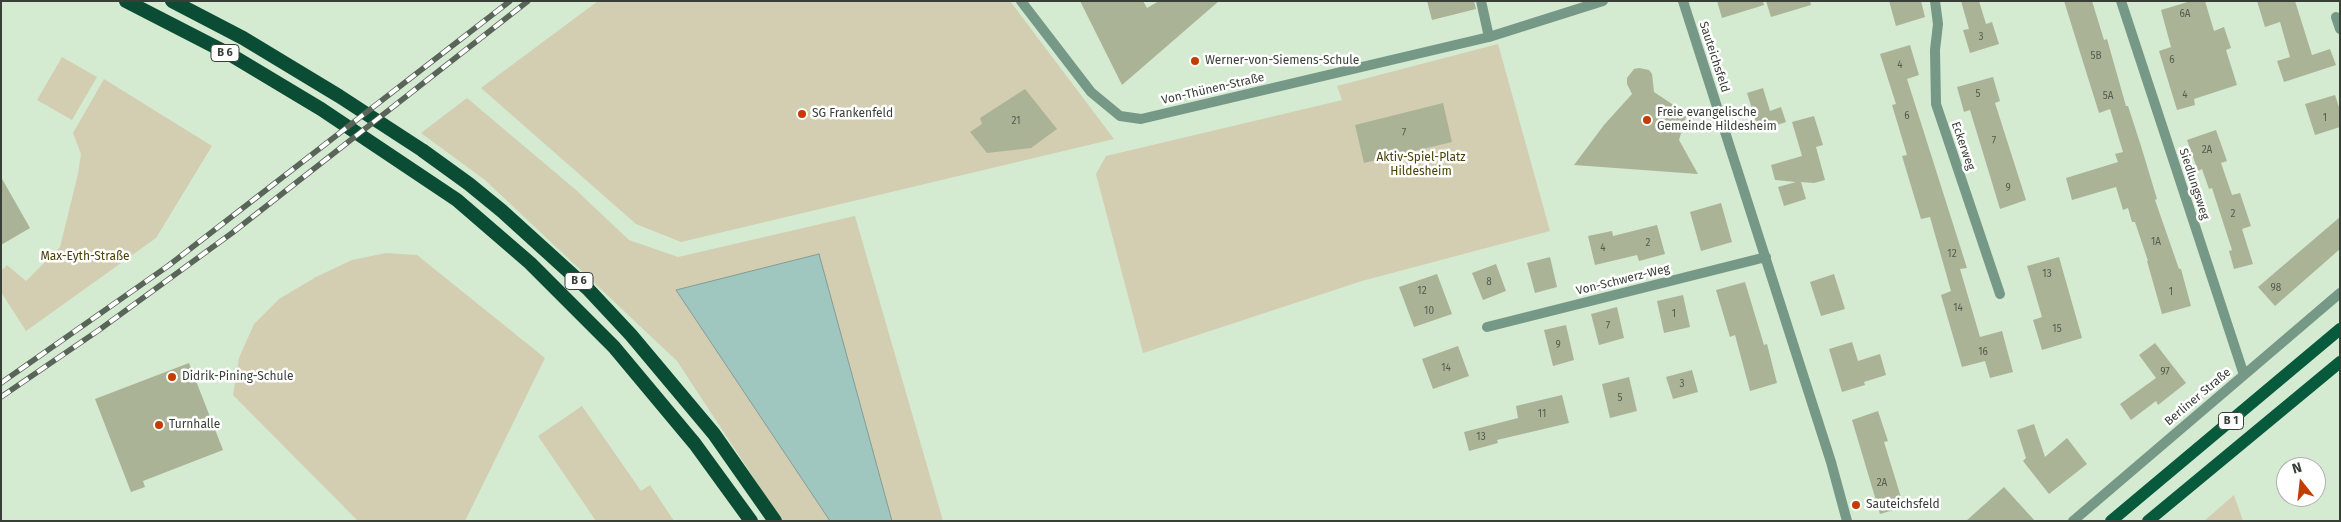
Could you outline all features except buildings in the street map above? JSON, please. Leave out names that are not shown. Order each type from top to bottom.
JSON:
[{"type":"highway","name":"B 6","points":[[126,1],[230,55],[322,109],[408,165],[457,200],[573,304],[654,392],[695,444],[751,521]]},
{"type":"highway","name":"B 6","points":[[172,1],[243,38],[339,96],[422,150],[488,200],[588,289],[675,385],[714,434],[775,521]]},
{"type":"main road","name":"B 1","points":[[2111,521],[2340,329]]},
{"type":"main road","name":"B 1","points":[[2148,521],[2340,362]]},
{"type":"street","name":"Von-Thünen-Straße","points":[[1021,1],[1091,92],[1120,116],[1141,119],[1489,37],[1604,1]]},
{"type":"street","points":[[1481,1],[1489,37]]},
{"type":"street","name":"Sauteichsfeld","points":[[1683,1],[1831,462],[1847,521]]},
{"type":"street","name":"Eckerweg","points":[[1934,1],[1938,24],[1935,50],[1936,104],[2000,294]]},
{"type":"street","name":"Siedlungsweg","points":[[2121,1],[2244,375]]},
{"type":"street","points":[[2336,17],[2340,29]]},
{"type":"street","name":"Von-Schwerz-Weg","points":[[1487,327],[1766,257]]},
{"type":"street","name":"Berliner Straße","points":[[2073,521],[2340,293]]},
{"type":"green space","name":"SG Frankenfeld","points":[[598,1],[1010,1],[1114,139],[681,242],[636,224],[481,88]]},
{"type":"green space","name":"Aktiv-Spiel-Platz Hildesheim","points":[[1498,44],[1550,231],[1362,281],[1143,353],[1096,174],[1106,156],[1342,100],[1337,86]]},
{"type":"green space","points":[[62,57],[97,77],[72,120],[37,100]]},
{"type":"green space","name":"Max-Eyth-Straße","points":[[104,79],[212,146],[156,238],[26,331],[1,292],[1,271],[7,265],[26,281],[60,247],[81,154],[73,133]]},
{"type":"green space","points":[[467,98],[576,190],[629,240],[678,257],[855,216],[943,521],[782,521],[677,361],[485,180],[421,133]]},
{"type":"green space","points":[[386,253],[417,255],[545,358],[465,521],[358,521],[233,395],[239,358],[254,324],[279,299],[316,277],[352,260]]},
{"type":"green space","points":[[582,406],[641,491],[650,485],[674,521],[596,521],[538,436]]},
{"type":"green space","points":[[2234,495],[2243,521],[2204,521]]},
{"type":"water","points":[[819,254],[892,521],[830,521],[676,290]]},
{"type":"railway","points":[[1,383],[168,266],[510,1]]},
{"type":"railway","points":[[1,397],[99,330],[232,233],[528,1]]},
{"type":"place","name":"Werner-von-Siemens-Schule","points":[[1195,61]]},
{"type":"place","name":"SG Frankenfeld","points":[[802,114]]},
{"type":"place","name":"Freie evangelische Gemeinde Hildesheim","points":[[1647,120]]},
{"type":"place","name":"Didrik-Pining-Schule","points":[[172,377]]},
{"type":"place","name":"Turnhalle","points":[[159,425]]},
{"type":"place","name":"Sauteichsfeld","points":[[1856,505]]}]
